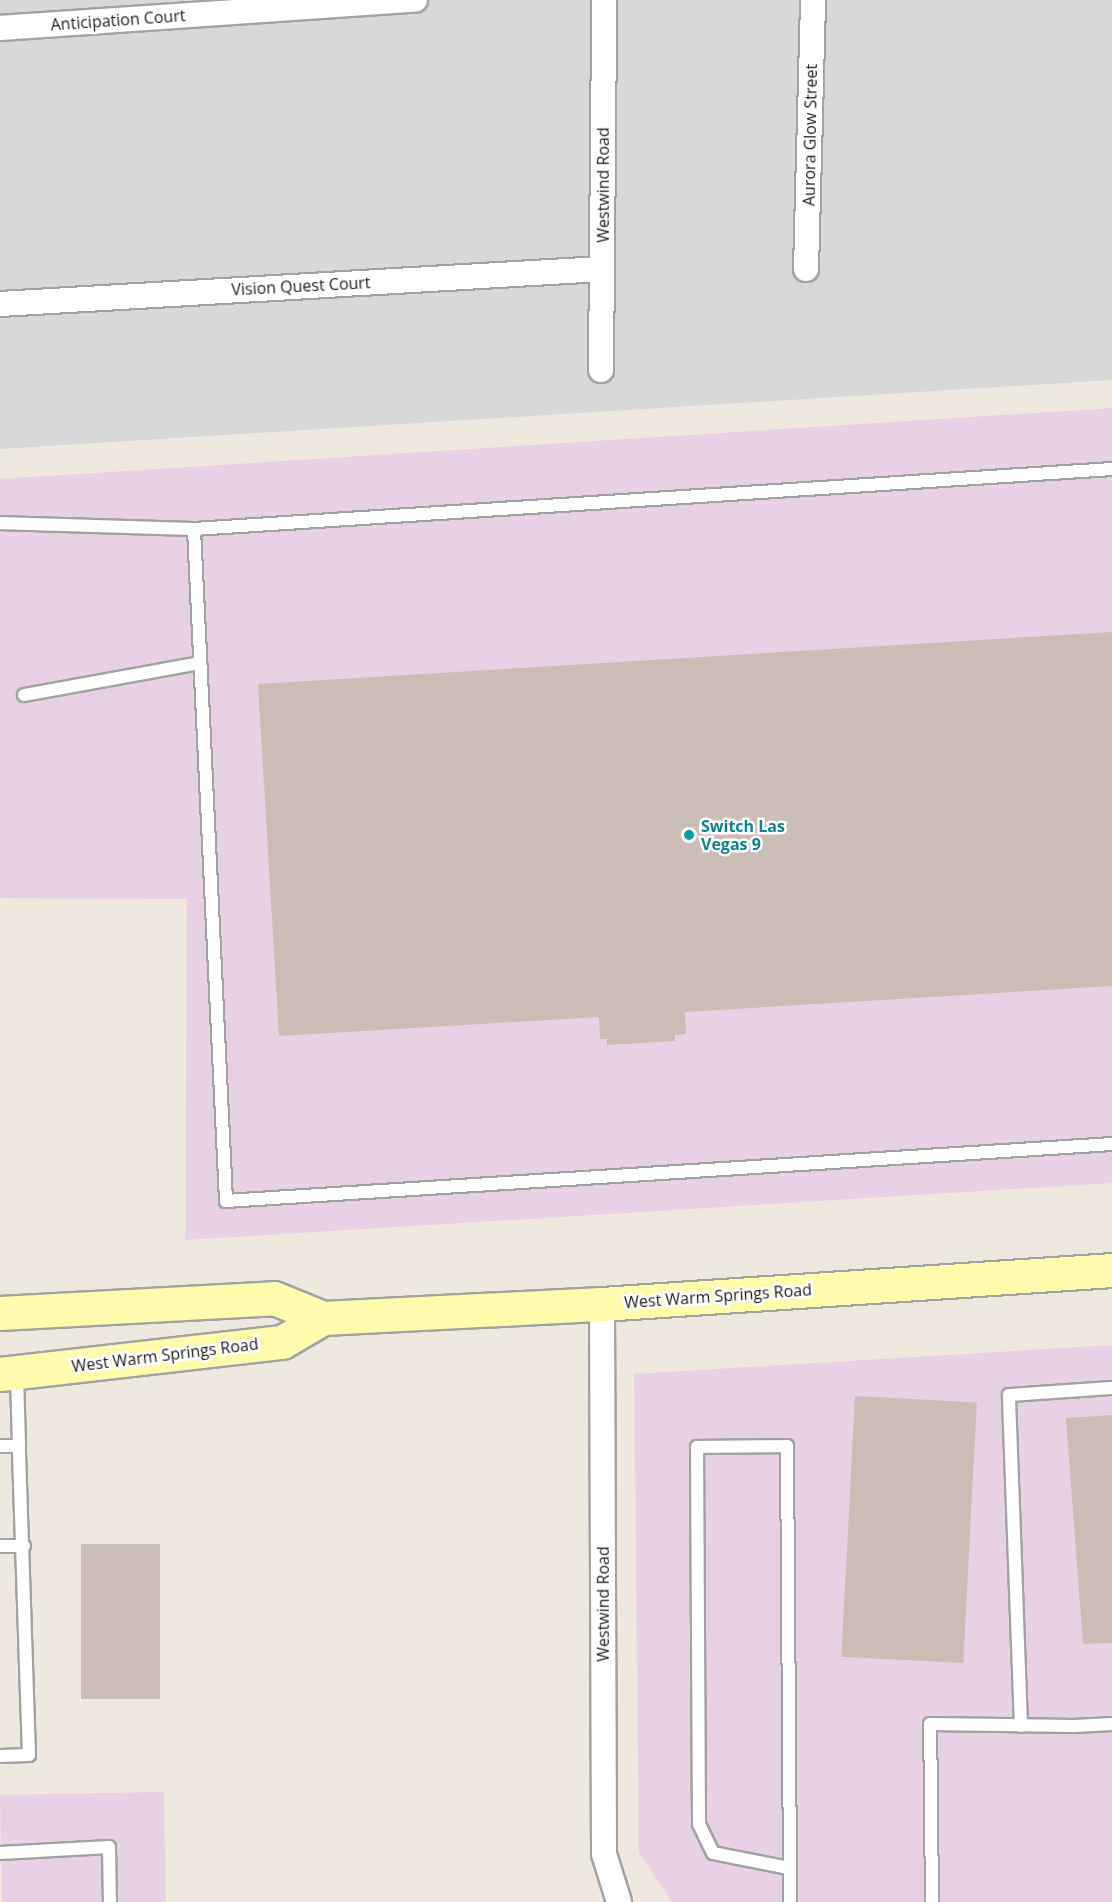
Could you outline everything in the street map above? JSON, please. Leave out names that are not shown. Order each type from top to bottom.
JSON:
[{"type":"main road","name":"West Warm Springs Road","points":[[0,1313],[274,1298],[323,1318],[602,1304],[1112,1270]]},
{"type":"main road","name":"West Warm Springs Road","points":[[9,1373],[282,1342],[323,1318]]},
{"type":"street","name":"Anticipation Court","points":[[0,28],[415,0]]},
{"type":"street","name":"Westwind Road","points":[[602,370],[604,0]]},
{"type":"street","name":"Aurora Glow Street","points":[[806,269],[813,0]]},
{"type":"street","name":"Vision Quest Court","points":[[0,304],[602,269]]},
{"type":"street","name":"Westwind Road","points":[[602,1304],[604,1854],[619,1902]]},
{"type":"lane","points":[[0,523],[194,529],[1112,469]]},
{"type":"lane","points":[[194,529],[226,1201],[1112,1144]]},
{"type":"lane","points":[[24,695],[200,663]]},
{"type":"lane","points":[[0,1756],[29,1755],[19,1446],[9,1373]]},
{"type":"lane","points":[[1021,1726],[1009,1395],[1112,1388]]},
{"type":"lane","points":[[0,1446],[19,1446]]},
{"type":"lane","points":[[789,1868],[713,1852],[699,1824],[697,1447],[787,1446],[790,1902]]},
{"type":"lane","points":[[0,1546],[24,1546]]},
{"type":"lane","points":[[932,1902],[930,1725],[1112,1724]]},
{"type":"lane","points":[[0,1853],[109,1847],[110,1902]]},
{"type":"shaded area","points":[[0,0],[1112,0],[1112,380],[0,449]]},
{"type":"shaded area","points":[[1112,408],[1112,1183],[185,1240],[187,899],[0,898],[0,479]]},
{"type":"shaded area","points":[[1112,1345],[1112,1902],[672,1902],[639,1853],[634,1374]]},
{"type":"shaded area","points":[[164,1792],[166,1902],[2,1902],[0,1795]]},
{"type":"building","name":"Switch Las Vegas 9","points":[[1112,632],[1112,986],[685,1012],[686,1034],[675,1035],[675,1041],[607,1045],[607,1039],[600,1039],[599,1017],[279,1036],[258,684]]},
{"type":"building","points":[[855,1396],[977,1402],[963,1663],[841,1657]]},
{"type":"building","points":[[1112,1415],[1112,1643],[1083,1644],[1066,1418]]},
{"type":"building","points":[[81,1544],[160,1544],[160,1699],[81,1699]]},
{"type":"place","name":"Switch Las Vegas 9","points":[[689,835]]}]
